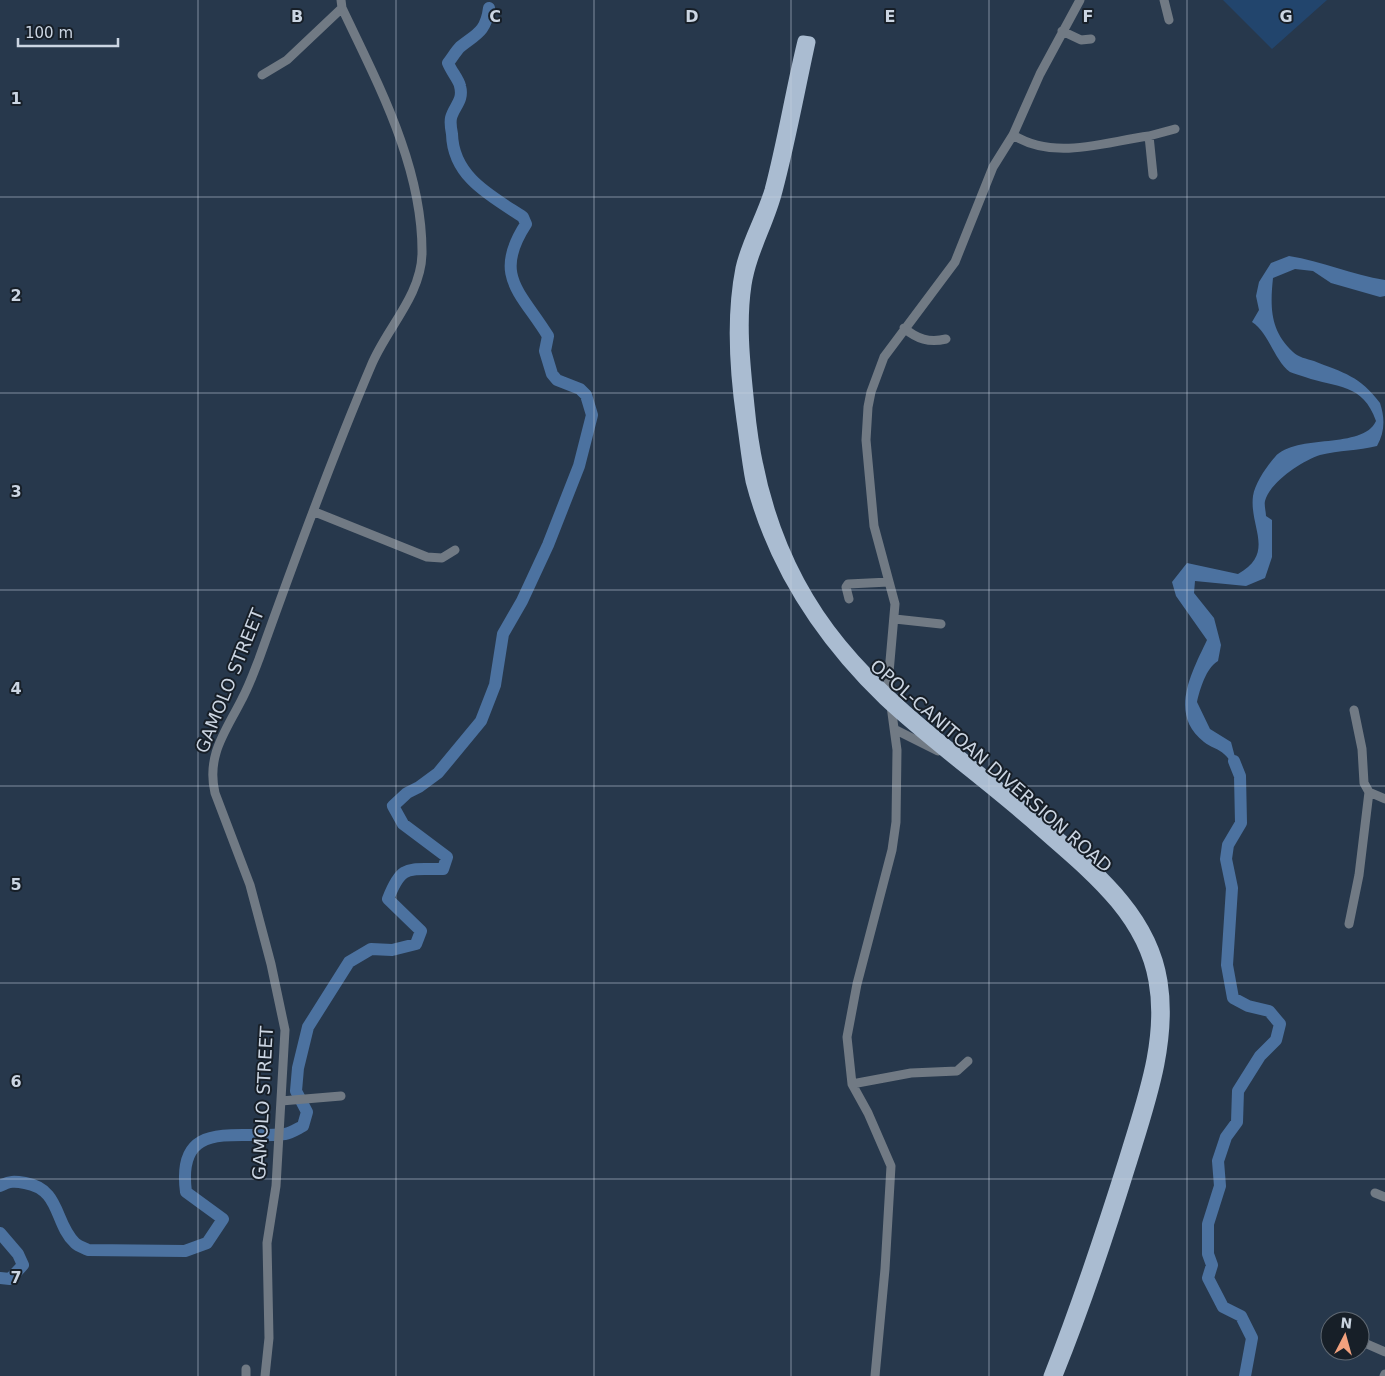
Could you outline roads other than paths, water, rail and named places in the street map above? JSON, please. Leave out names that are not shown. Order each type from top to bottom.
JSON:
[{"type":"main road","name":"OPOL-CANITOAN DIVERSION ROAD","points":[[807,41],[777,193],[752,260],[747,279],[744,327],[749,407],[759,479],[768,509],[790,564],[807,594],[841,644],[943,750],[1016,810],[1114,900],[1135,930],[1154,980],[1156,1031],[1142,1097],[1089,1274],[1049,1376]]},
{"type":"main road","name":"OPOL-CANITOAN DIVERSION ROAD","points":[[943,750],[1014,798],[1121,895],[1142,926],[1157,960],[1162,979],[1164,1032],[1150,1099],[1096,1276],[1057,1376]]},
{"type":"street","points":[[875,1376],[885,1269],[891,1166],[868,1113],[852,1084],[847,1037],[850,1014],[895,836],[897,785],[896,730],[881,687],[895,618],[895,604],[874,526],[866,423],[871,392],[884,356],[951,270],[987,180],[1013,135],[1062,31],[1080,0]]},
{"type":"street","points":[[1164,0],[1169,20]]},
{"type":"street","points":[[262,75],[280,66],[292,56],[341,4]]},
{"type":"street","name":"GAMOLO STREET","points":[[265,1376],[269,1338],[267,1243],[276,1186],[286,1030],[280,998],[250,885],[212,778],[214,755],[244,696],[259,659],[372,363],[415,285],[420,270],[422,254],[418,206],[410,170],[379,86],[341,4]]},
{"type":"street","points":[[1062,31],[1075,38],[1091,39]]},
{"type":"street","points":[[1013,135],[1022,141],[1049,149],[1088,146],[1149,136],[1175,129]]},
{"type":"street","points":[[1149,136],[1153,174]]},
{"type":"street","points":[[904,328],[914,337],[946,339]]},
{"type":"street","points":[[314,512],[427,557],[442,558],[456,550]]},
{"type":"street","points":[[849,599],[846,587],[848,584],[889,582]]},
{"type":"street","points":[[895,618],[941,624]]},
{"type":"street","points":[[1349,924],[1359,875],[1369,792],[1363,778],[1362,749],[1354,710]]},
{"type":"street","points":[[896,730],[943,750]]},
{"type":"street","points":[[1369,792],[1385,799]]},
{"type":"street","points":[[852,1084],[911,1073],[958,1070],[968,1061]]},
{"type":"street","points":[[281,1105],[341,1096]]},
{"type":"street","points":[[1375,1193],[1385,1197]]},
{"type":"street","points":[[1370,1345],[1385,1352]]},
{"type":"waterway","points":[[0,1186],[9,1182],[21,1182],[37,1186],[51,1199],[68,1235],[76,1244],[88,1250],[185,1251],[207,1243],[223,1219],[186,1192],[185,1168],[190,1152],[200,1142],[213,1137],[285,1134],[303,1126],[307,1112],[296,1091],[298,1068],[308,1027],[349,962],[371,949],[392,950],[416,944],[421,931],[388,899],[393,887],[402,874],[414,869],[443,869],[447,857],[403,824],[393,806],[407,793],[438,773],[481,721],[495,685],[503,634],[522,601],[548,545],[579,466],[592,415],[586,395],[580,389],[557,380],[552,374],[545,351],[548,336],[514,283],[511,271],[511,257],[516,242],[526,224],[523,217],[476,184],[466,174],[454,149],[451,120],[452,114],[460,100],[461,91],[448,63],[460,47],[483,27],[489,8]]},
{"type":"waterway","points":[[1234,761],[1240,776],[1241,823],[1228,845],[1226,859],[1232,888],[1227,965],[1233,998],[1248,1006],[1269,1011],[1280,1024],[1276,1040],[1260,1056],[1238,1091],[1237,1122],[1226,1137],[1218,1161],[1220,1186],[1208,1224],[1208,1254],[1212,1265],[1208,1278],[1223,1307],[1241,1316],[1252,1338],[1245,1376]]},
{"type":"waterway","points":[[0,1233],[18,1254],[23,1265],[10,1279],[0,1278]]}]
